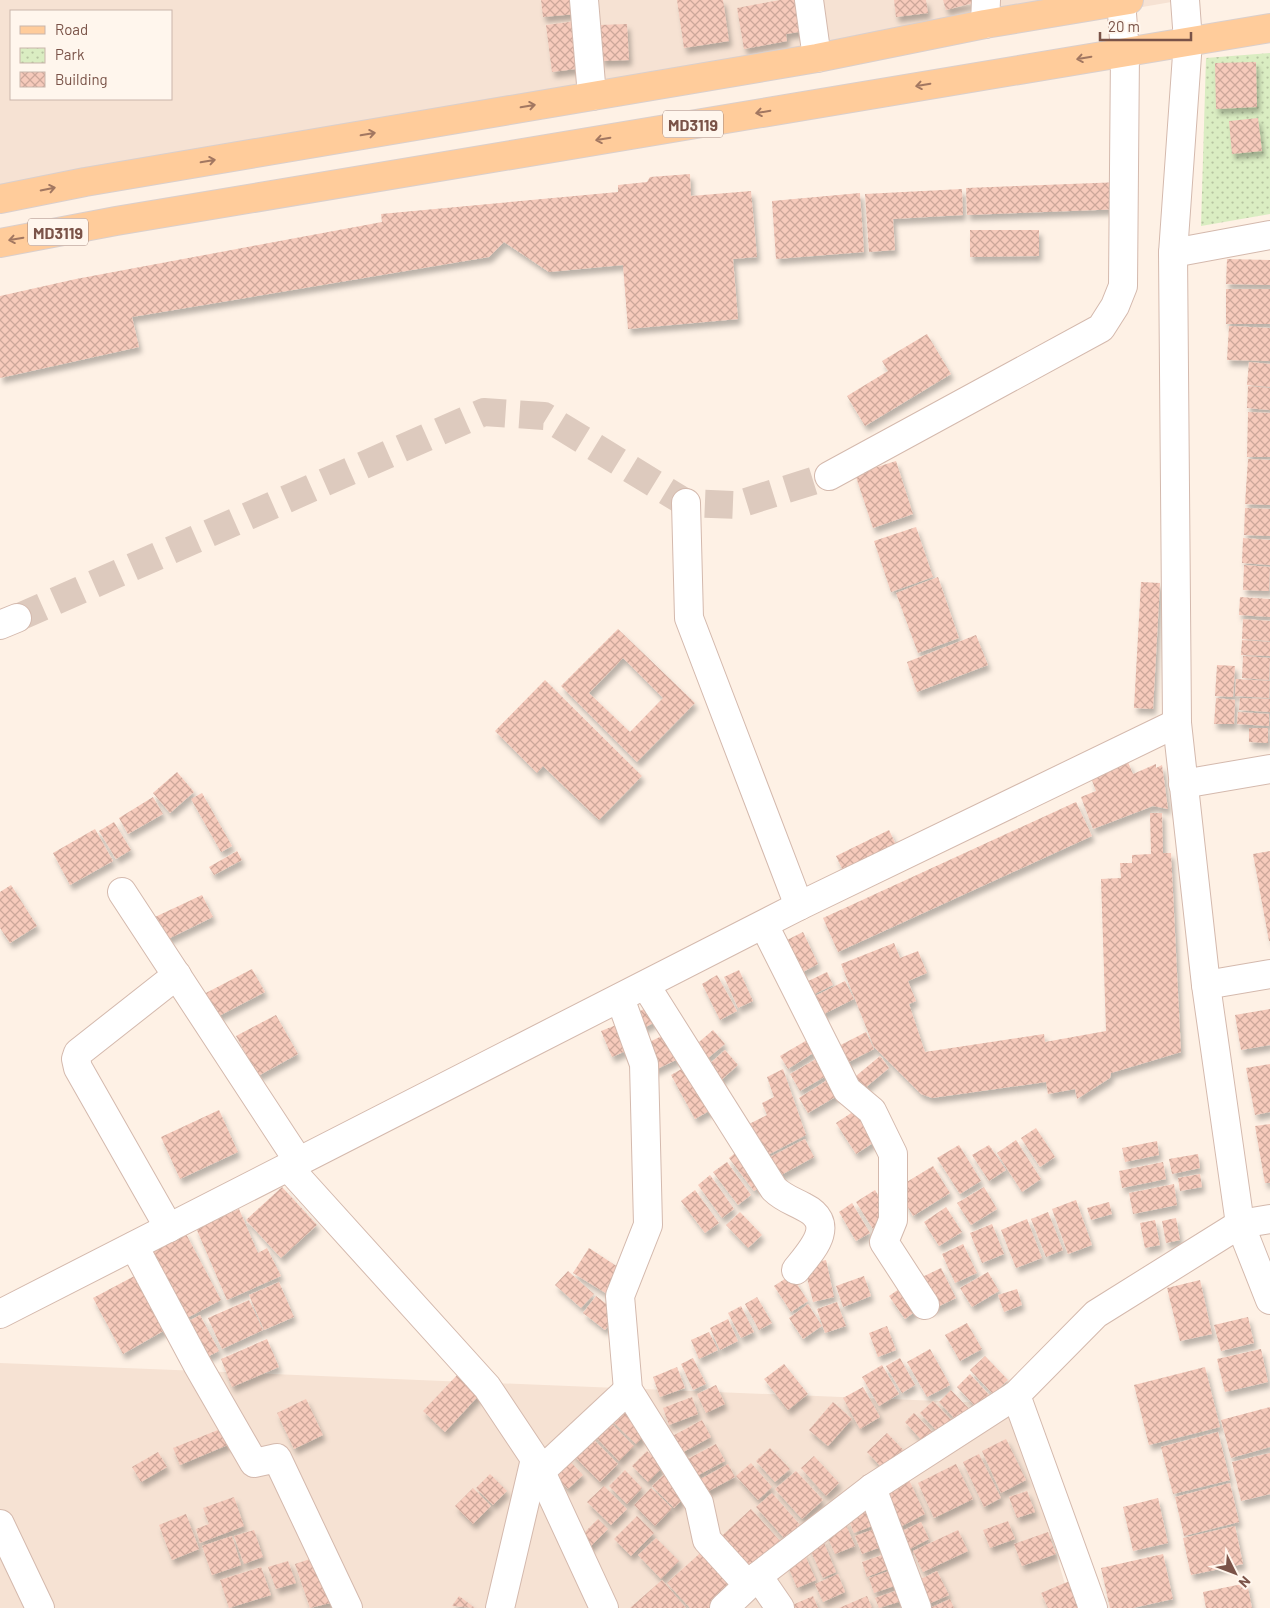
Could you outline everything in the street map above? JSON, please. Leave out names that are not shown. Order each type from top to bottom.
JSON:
[{"type":"main road","name":"MD3119","points":[[0,199],[85,182],[817,58],[986,12],[1125,0]]},
{"type":"main road","name":"MD3119","points":[[0,242],[126,219],[1270,28]]},
{"type":"street","points":[[584,0],[592,96]]},
{"type":"street","points":[[809,0],[817,58]]},
{"type":"street","points":[[829,476],[1100,328],[1115,306],[1123,286],[1125,0]]},
{"type":"street","points":[[1185,0],[1188,41],[1173,253],[1177,723],[1206,985],[1240,1224],[1270,1300]]},
{"type":"street","points":[[1173,253],[1270,234]]},
{"type":"street","points":[[686,502],[689,618],[799,906]]},
{"type":"street","points":[[0,1314],[646,986],[799,906],[1177,723]]},
{"type":"street","points":[[1183,784],[1270,769]]},
{"type":"street","points":[[122,892],[177,976],[294,1165],[487,1387],[537,1466],[604,1608]]},
{"type":"street","points":[[764,925],[847,1090],[872,1111],[893,1154],[893,1220],[884,1242],[925,1305]]},
{"type":"street","points":[[1206,985],[1270,974]]},
{"type":"street","points":[[169,1228],[78,1068],[76,1060],[78,1053],[177,976]]},
{"type":"street","points":[[646,986],[774,1189],[781,1196],[806,1208],[818,1220],[821,1230],[818,1241],[796,1270]]},
{"type":"street","points":[[620,998],[644,1064],[648,1225],[620,1296],[628,1390],[699,1503],[708,1540],[753,1580],[780,1608]]},
{"type":"street","points":[[724,1608],[753,1580],[872,1488],[1016,1396],[1096,1314],[1240,1224],[1270,1219]]},
{"type":"street","points":[[134,1246],[197,1364],[254,1463],[277,1458],[348,1608]]},
{"type":"street","points":[[500,1608],[537,1466],[628,1390]]},
{"type":"street","points":[[1016,1396],[1093,1608]]},
{"type":"street","points":[[872,1488],[917,1608]]},
{"type":"street","points":[[0,1524],[40,1608]]},
{"type":"shaded area","points":[[0,0],[1183,0],[0,204]]},
{"type":"shaded area","points":[[0,1363],[1012,1404],[1072,1608],[0,1608]]},
{"type":"green space","points":[[1270,53],[1270,214],[1201,226],[1206,58]]},
{"type":"building","points":[[541,0],[574,0],[576,14],[543,17]]},
{"type":"building","points":[[677,0],[723,0],[729,41],[684,48]]},
{"type":"building","points":[[780,0],[800,0],[805,31],[786,34],[787,41],[744,49],[737,8]]},
{"type":"building","points":[[894,0],[926,0],[928,13],[896,17]]},
{"type":"building","points":[[943,0],[981,0],[981,1],[946,10]]},
{"type":"building","points":[[577,21],[583,68],[552,72],[546,25]]},
{"type":"building","points":[[627,24],[629,60],[601,61],[600,25]]},
{"type":"building","points":[[1256,62],[1257,107],[1216,109],[1215,63]]},
{"type":"building","points":[[1258,118],[1262,151],[1232,154],[1229,121]]},
{"type":"building","points":[[690,174],[691,196],[751,191],[757,257],[733,259],[738,319],[628,329],[623,265],[549,272],[504,242],[489,257],[132,317],[139,347],[0,378],[0,296],[76,279],[382,222],[381,214],[618,192],[618,185],[647,182],[650,177]]},
{"type":"building","points":[[1122,182],[1123,209],[967,215],[966,188]]},
{"type":"building","points":[[962,189],[963,215],[893,219],[895,250],[869,252],[865,194]]},
{"type":"building","points":[[860,193],[864,252],[776,259],[772,201]]},
{"type":"building","points":[[970,230],[1039,230],[1039,256],[970,257]]},
{"type":"building","points":[[1227,259],[1270,260],[1270,285],[1226,284]]},
{"type":"building","points":[[1226,289],[1270,289],[1270,324],[1226,324]]},
{"type":"building","points":[[1229,326],[1270,328],[1270,361],[1227,360]]},
{"type":"building","points":[[927,334],[951,374],[865,426],[847,396],[888,371],[882,361]]},
{"type":"building","points":[[1249,362],[1270,364],[1270,387],[1247,385]]},
{"type":"building","points":[[1248,386],[1270,388],[1270,410],[1247,408]]},
{"type":"building","points":[[1248,412],[1270,413],[1270,457],[1247,457]]},
{"type":"building","points":[[1248,459],[1270,460],[1270,505],[1245,504]]},
{"type":"building","points":[[896,461],[913,514],[873,528],[855,474]]},
{"type":"building","points":[[1245,508],[1270,509],[1270,536],[1244,535]]},
{"type":"building","points":[[916,527],[933,577],[891,592],[874,541]]},
{"type":"building","points":[[1243,538],[1270,540],[1270,565],[1242,563]]},
{"type":"building","points":[[1244,565],[1270,567],[1269,591],[1243,590]]},
{"type":"building","points":[[938,577],[959,638],[918,653],[896,593]]},
{"type":"building","points":[[1141,582],[1160,583],[1153,709],[1134,708]]},
{"type":"building","points":[[1240,597],[1270,599],[1270,617],[1239,615]]},
{"type":"building","points":[[1243,619],[1270,621],[1270,641],[1242,639]]},
{"type":"building","points":[[618,629],[695,703],[637,762],[561,686]],"holes":[[[623,658],[663,698],[630,732],[589,693]]]},
{"type":"building","points":[[976,635],[988,665],[917,692],[907,662]]},
{"type":"building","points":[[1242,640],[1270,642],[1270,656],[1241,655]]},
{"type":"building","points":[[1243,656],[1270,658],[1269,680],[1242,678]]},
{"type":"building","points":[[1217,665],[1235,666],[1233,697],[1215,696]]},
{"type":"building","points":[[1236,679],[1270,681],[1269,698],[1235,696]]},
{"type":"building","points":[[545,680],[642,776],[599,820],[543,766],[537,773],[495,731]]},
{"type":"building","points":[[1216,698],[1235,700],[1234,724],[1214,724]]},
{"type":"building","points":[[1240,698],[1270,699],[1270,712],[1239,710]]},
{"type":"building","points":[[1238,712],[1269,714],[1269,726],[1237,724]]},
{"type":"building","points":[[1249,728],[1268,728],[1268,743],[1249,742]]},
{"type":"building","points":[[1128,762],[1133,774],[1156,764],[1156,768],[1162,765],[1168,809],[1153,806],[1093,829],[1081,797],[1096,791],[1091,778]]},
{"type":"building","points":[[177,772],[194,792],[170,813],[153,793]]},
{"type":"building","points":[[202,793],[232,846],[221,852],[191,799]]},
{"type":"building","points":[[153,797],[163,814],[128,834],[119,818]]},
{"type":"building","points":[[1076,802],[1092,836],[838,952],[823,918]]},
{"type":"building","points":[[1150,813],[1162,813],[1163,853],[1171,853],[1181,1052],[1111,1073],[1110,1078],[1077,1099],[1075,1089],[1048,1094],[1046,1082],[932,1098],[921,1094],[874,1047],[841,964],[894,943],[900,958],[918,951],[927,973],[908,981],[916,1001],[909,1004],[925,1052],[1044,1034],[1045,1042],[1106,1031],[1101,879],[1121,878],[1120,863],[1132,863],[1132,855],[1151,854]]},
{"type":"building","points":[[114,822],[131,850],[116,859],[99,831]]},
{"type":"building","points":[[95,829],[113,861],[70,885],[53,853]]},
{"type":"building","points":[[889,830],[897,847],[844,873],[836,856]]},
{"type":"building","points":[[237,851],[242,860],[214,875],[209,867]]},
{"type":"building","points":[[1270,851],[1270,941],[1269,941],[1253,854]]},
{"type":"building","points":[[11,885],[37,926],[10,943],[0,928],[0,892]]},
{"type":"building","points":[[202,895],[213,917],[166,940],[155,917]]},
{"type":"building","points":[[803,932],[818,964],[799,974],[783,942]]},
{"type":"building","points":[[252,969],[265,992],[217,1017],[204,994]]},
{"type":"building","points":[[739,970],[753,1001],[738,1008],[724,977]]},
{"type":"building","points":[[827,972],[833,985],[806,998],[800,985]]},
{"type":"building","points":[[717,975],[737,1011],[720,1020],[702,984]]},
{"type":"building","points":[[845,981],[854,999],[818,1017],[809,999]]},
{"type":"building","points":[[650,1006],[657,1021],[638,1031],[630,1016]]},
{"type":"building","points":[[1270,1009],[1270,1045],[1241,1050],[1235,1015]]},
{"type":"building","points":[[276,1015],[298,1054],[258,1076],[236,1036]]},
{"type":"building","points":[[624,1022],[635,1047],[612,1057],[601,1031]]},
{"type":"building","points":[[713,1030],[725,1044],[702,1063],[691,1049]]},
{"type":"building","points":[[866,1032],[874,1049],[839,1067],[831,1050]]},
{"type":"building","points":[[668,1033],[680,1058],[653,1071],[641,1046]]},
{"type":"building","points":[[814,1036],[821,1048],[788,1069],[780,1056]]},
{"type":"building","points":[[725,1050],[738,1065],[719,1082],[706,1067]]},
{"type":"building","points":[[823,1055],[833,1072],[800,1091],[790,1074]]},
{"type":"building","points":[[880,1056],[889,1068],[859,1093],[850,1081]]},
{"type":"building","points":[[692,1063],[716,1107],[695,1119],[671,1075]]},
{"type":"building","points":[[1270,1064],[1270,1112],[1255,1115],[1246,1068]]},
{"type":"building","points":[[783,1069],[806,1135],[762,1158],[745,1126],[767,1115],[762,1103],[774,1097],[767,1077]]},
{"type":"building","points":[[832,1077],[842,1093],[808,1113],[799,1098]]},
{"type":"building","points":[[862,1106],[882,1137],[856,1154],[836,1123]]},
{"type":"building","points":[[219,1110],[238,1152],[180,1179],[161,1137]]},
{"type":"building","points":[[1270,1124],[1270,1183],[1265,1183],[1255,1126]]},
{"type":"building","points":[[1036,1128],[1055,1157],[1040,1167],[1021,1138]]},
{"type":"building","points":[[805,1139],[814,1157],[772,1180],[762,1161]]},
{"type":"building","points":[[1016,1140],[1041,1179],[1022,1192],[997,1153]]},
{"type":"building","points":[[1157,1141],[1159,1155],[1125,1162],[1122,1148]]},
{"type":"building","points":[[959,1145],[981,1181],[960,1194],[937,1158]]},
{"type":"building","points":[[989,1145],[1006,1170],[989,1181],[972,1155]]},
{"type":"building","points":[[742,1148],[767,1182],[754,1191],[729,1158]]},
{"type":"building","points":[[1198,1154],[1200,1168],[1172,1174],[1169,1159]]},
{"type":"building","points":[[727,1162],[751,1195],[738,1205],[713,1172]]},
{"type":"building","points":[[1163,1162],[1166,1179],[1122,1188],[1119,1171]]},
{"type":"building","points":[[933,1166],[950,1193],[913,1216],[897,1188]]},
{"type":"building","points":[[1200,1174],[1202,1187],[1180,1191],[1178,1178]]},
{"type":"building","points":[[710,1175],[734,1209],[722,1218],[698,1185]]},
{"type":"building","points":[[1174,1184],[1177,1205],[1133,1214],[1129,1193]]},
{"type":"building","points":[[282,1187],[317,1225],[281,1258],[246,1220]]},
{"type":"building","points":[[984,1187],[997,1209],[971,1225],[957,1203]]},
{"type":"building","points":[[695,1190],[719,1223],[705,1233],[681,1201]]},
{"type":"building","points":[[875,1190],[892,1218],[873,1229],[856,1202]]},
{"type":"building","points":[[1076,1200],[1092,1245],[1068,1254],[1052,1209]]},
{"type":"building","points":[[1109,1202],[1112,1214],[1091,1220],[1087,1208]]},
{"type":"building","points":[[852,1203],[870,1233],[856,1241],[839,1212]]},
{"type":"building","points":[[946,1207],[962,1232],[939,1246],[924,1222]]},
{"type":"building","points":[[239,1209],[258,1253],[267,1248],[281,1276],[227,1300],[196,1228]]},
{"type":"building","points":[[740,1212],[762,1235],[748,1248],[726,1225]]},
{"type":"building","points":[[1048,1212],[1063,1250],[1046,1257],[1031,1219]]},
{"type":"building","points":[[1176,1218],[1180,1240],[1166,1243],[1162,1221]]},
{"type":"building","points":[[1027,1219],[1042,1258],[1016,1268],[1001,1230]]},
{"type":"building","points":[[1155,1220],[1160,1245],[1145,1248],[1140,1223]]},
{"type":"building","points":[[992,1224],[1004,1254],[982,1263],[970,1233]]},
{"type":"building","points":[[185,1232],[221,1300],[185,1319],[149,1252]]},
{"type":"building","points":[[963,1244],[977,1273],[955,1283],[942,1254]]},
{"type":"building","points":[[589,1248],[627,1273],[612,1297],[573,1273]]},
{"type":"building","points":[[826,1260],[834,1297],[813,1302],[804,1265]]},
{"type":"building","points":[[941,1268],[956,1298],[931,1310],[916,1280]]},
{"type":"building","points":[[568,1271],[594,1294],[581,1308],[555,1285]]},
{"type":"building","points":[[142,1272],[172,1326],[123,1354],[93,1298]]},
{"type":"building","points":[[988,1272],[999,1291],[972,1307],[960,1288]]},
{"type":"building","points":[[791,1275],[808,1301],[791,1312],[774,1286]]},
{"type":"building","points":[[864,1276],[871,1296],[843,1307],[836,1286]]},
{"type":"building","points":[[1200,1280],[1212,1334],[1180,1341],[1167,1288]]},
{"type":"building","points":[[279,1282],[294,1317],[264,1330],[249,1295]]},
{"type":"building","points":[[905,1285],[921,1307],[905,1319],[889,1296]]},
{"type":"building","points":[[1017,1289],[1022,1305],[1004,1312],[998,1295]]},
{"type":"building","points":[[596,1296],[618,1313],[605,1330],[583,1313]]},
{"type":"building","points":[[757,1297],[772,1323],[759,1330],[745,1304]]},
{"type":"building","points":[[249,1300],[263,1330],[222,1349],[208,1318]]},
{"type":"building","points":[[837,1302],[846,1326],[825,1333],[817,1309]]},
{"type":"building","points":[[808,1304],[822,1326],[803,1339],[789,1318]]},
{"type":"building","points":[[741,1306],[754,1332],[741,1338],[728,1313]]},
{"type":"building","points":[[200,1315],[219,1351],[199,1361],[181,1325]]},
{"type":"building","points":[[1248,1317],[1254,1343],[1221,1351],[1214,1325]]},
{"type":"building","points":[[728,1319],[738,1341],[720,1350],[710,1328]]},
{"type":"building","points":[[967,1323],[982,1349],[960,1361],[945,1335]]},
{"type":"building","points":[[887,1326],[896,1350],[878,1357],[869,1333]]},
{"type":"building","points":[[709,1332],[718,1350],[699,1359],[691,1340]]},
{"type":"building","points":[[267,1339],[279,1367],[232,1387],[221,1359]]},
{"type":"building","points":[[930,1349],[950,1385],[927,1397],[907,1362]]},
{"type":"building","points":[[1261,1349],[1268,1382],[1225,1392],[1217,1359]]},
{"type":"building","points":[[985,1356],[1008,1380],[993,1394],[970,1370]]},
{"type":"building","points":[[693,1358],[706,1384],[693,1390],[681,1364]]},
{"type":"building","points":[[900,1358],[915,1385],[902,1393],[886,1366]]},
{"type":"building","points":[[784,1364],[808,1394],[788,1410],[764,1379]]},
{"type":"building","points":[[882,1365],[899,1394],[879,1406],[862,1377]]},
{"type":"building","points":[[677,1367],[685,1388],[660,1397],[653,1377]]},
{"type":"building","points":[[1205,1367],[1220,1427],[1149,1445],[1134,1385]]},
{"type":"building","points":[[460,1372],[482,1392],[445,1432],[423,1411]]},
{"type":"building","points":[[970,1374],[991,1397],[978,1409],[957,1387]]},
{"type":"building","points":[[716,1385],[725,1404],[706,1413],[697,1394]]},
{"type":"building","points":[[863,1387],[880,1417],[860,1429],[843,1398]]},
{"type":"building","points":[[951,1390],[973,1413],[960,1424],[939,1402]]},
{"type":"building","points":[[692,1397],[698,1414],[669,1425],[663,1408]]},
{"type":"building","points":[[306,1399],[323,1435],[294,1449],[277,1413]]},
{"type":"building","points":[[933,1401],[955,1424],[942,1436],[920,1413]]},
{"type":"building","points":[[833,1402],[852,1419],[828,1446],[809,1430]]},
{"type":"building","points":[[622,1403],[649,1431],[636,1444],[608,1417]]},
{"type":"building","points":[[1270,1407],[1270,1447],[1231,1458],[1221,1420]]},
{"type":"building","points":[[914,1413],[935,1435],[925,1444],[905,1422]]},
{"type":"building","points":[[606,1418],[634,1446],[619,1461],[591,1432]]},
{"type":"building","points":[[702,1420],[711,1437],[676,1456],[667,1439]]},
{"type":"building","points":[[223,1428],[230,1444],[180,1465],[173,1448]]},
{"type":"building","points":[[1218,1432],[1230,1480],[1173,1494],[1161,1447]]},
{"type":"building","points":[[887,1433],[908,1455],[888,1474],[867,1452]]},
{"type":"building","points":[[589,1435],[618,1464],[600,1482],[571,1453]]},
{"type":"building","points":[[1006,1439],[1026,1480],[1001,1493],[982,1451]]},
{"type":"building","points":[[716,1444],[725,1461],[689,1480],[680,1463]]},
{"type":"building","points":[[770,1448],[790,1469],[775,1482],[756,1461]]},
{"type":"building","points":[[647,1451],[663,1467],[648,1482],[632,1466]]},
{"type":"building","points":[[158,1452],[167,1467],[141,1482],[132,1467]]},
{"type":"building","points":[[1270,1453],[1270,1494],[1241,1501],[1232,1462]]},
{"type":"building","points":[[979,1454],[1001,1498],[984,1507],[963,1462]]},
{"type":"building","points":[[565,1456],[583,1475],[568,1489],[550,1471]]},
{"type":"building","points":[[814,1456],[839,1483],[826,1496],[801,1468]]},
{"type":"building","points":[[751,1463],[772,1487],[758,1500],[736,1476]]},
{"type":"building","points":[[728,1464],[735,1477],[703,1494],[697,1481]]},
{"type":"building","points":[[956,1464],[973,1499],[934,1518],[918,1483]]},
{"type":"building","points":[[625,1470],[642,1488],[627,1504],[609,1486]]},
{"type":"building","points":[[668,1471],[690,1492],[674,1508],[652,1486]]},
{"type":"building","points":[[796,1471],[823,1500],[802,1519],[775,1489]]},
{"type":"building","points":[[490,1474],[507,1491],[493,1505],[476,1488]]},
{"type":"building","points":[[909,1480],[925,1514],[894,1530],[877,1496]]},
{"type":"building","points":[[1230,1483],[1239,1522],[1184,1536],[1175,1497]]},
{"type":"building","points":[[604,1486],[627,1509],[611,1525],[587,1502]]},
{"type":"building","points":[[473,1488],[491,1506],[473,1524],[455,1506]]},
{"type":"building","points":[[651,1488],[672,1508],[655,1526],[634,1505]]},
{"type":"building","points":[[1027,1491],[1035,1512],[1017,1518],[1009,1497]]},
{"type":"building","points":[[772,1493],[800,1525],[785,1539],[756,1507]]},
{"type":"building","points":[[234,1497],[244,1526],[200,1543],[196,1529],[209,1524],[203,1508]]},
{"type":"building","points":[[1158,1498],[1168,1543],[1133,1551],[1123,1507]]},
{"type":"building","points":[[875,1508],[880,1523],[854,1533],[848,1518]]},
{"type":"building","points":[[751,1509],[780,1541],[742,1576],[713,1544]]},
{"type":"building","points":[[186,1514],[199,1549],[172,1560],[159,1525]]},
{"type":"building","points":[[637,1516],[654,1533],[631,1556],[614,1539]]},
{"type":"building","points":[[598,1519],[608,1529],[589,1548],[579,1538]]},
{"type":"building","points":[[844,1520],[855,1546],[835,1554],[824,1529]]},
{"type":"building","points":[[1008,1521],[1015,1539],[990,1548],[983,1530]]},
{"type":"building","points":[[921,1522],[929,1539],[902,1553],[894,1535]]},
{"type":"building","points":[[1235,1526],[1243,1564],[1191,1575],[1183,1538]]},
{"type":"building","points":[[880,1527],[886,1545],[862,1554],[855,1536]]},
{"type":"building","points":[[254,1530],[263,1557],[244,1564],[234,1536]]},
{"type":"building","points":[[958,1530],[968,1551],[923,1572],[913,1551]]},
{"type":"building","points":[[1048,1532],[1056,1554],[1022,1566],[1014,1544]]},
{"type":"building","points":[[232,1536],[241,1565],[212,1575],[202,1546]]},
{"type":"building","points":[[656,1538],[679,1561],[661,1579],[638,1555]]},
{"type":"building","points":[[822,1538],[836,1572],[823,1578],[808,1545]]},
{"type":"building","points":[[707,1547],[739,1582],[711,1608],[690,1608],[667,1583]]},
{"type":"building","points":[[803,1551],[816,1580],[797,1588],[785,1559]]},
{"type":"building","points":[[888,1553],[893,1567],[867,1577],[862,1562]]},
{"type":"building","points":[[1163,1554],[1173,1599],[1133,1608],[1110,1608],[1101,1568]]},
{"type":"building","points":[[319,1556],[334,1602],[310,1608],[295,1564]]},
{"type":"building","points":[[288,1561],[296,1583],[276,1589],[268,1567]]},
{"type":"building","points":[[261,1567],[271,1595],[229,1608],[220,1580]]},
{"type":"building","points":[[895,1569],[900,1584],[874,1593],[869,1578]]},
{"type":"building","points":[[937,1571],[949,1595],[924,1606],[913,1583]]},
{"type":"building","points":[[838,1574],[845,1592],[823,1602],[815,1584]]},
{"type":"building","points":[[662,1580],[686,1608],[630,1608]]},
{"type":"building","points":[[1072,1580],[1079,1608],[1048,1608],[1041,1593]]},
{"type":"building","points":[[1247,1583],[1252,1608],[1206,1608],[1203,1592]]},
{"type":"building","points":[[901,1589],[905,1600],[879,1608],[875,1598]]},
{"type":"building","points":[[459,1596],[475,1608],[452,1606]]},
{"type":"building","points":[[813,1596],[818,1608],[788,1607]]},
{"type":"building","points":[[867,1596],[872,1608],[839,1608]]},
{"type":"building","points":[[950,1599],[954,1608],[930,1608]]},
{"type":"tunnel","points":[[17,618],[484,412],[544,416],[686,503],[736,505],[829,476]]}]
